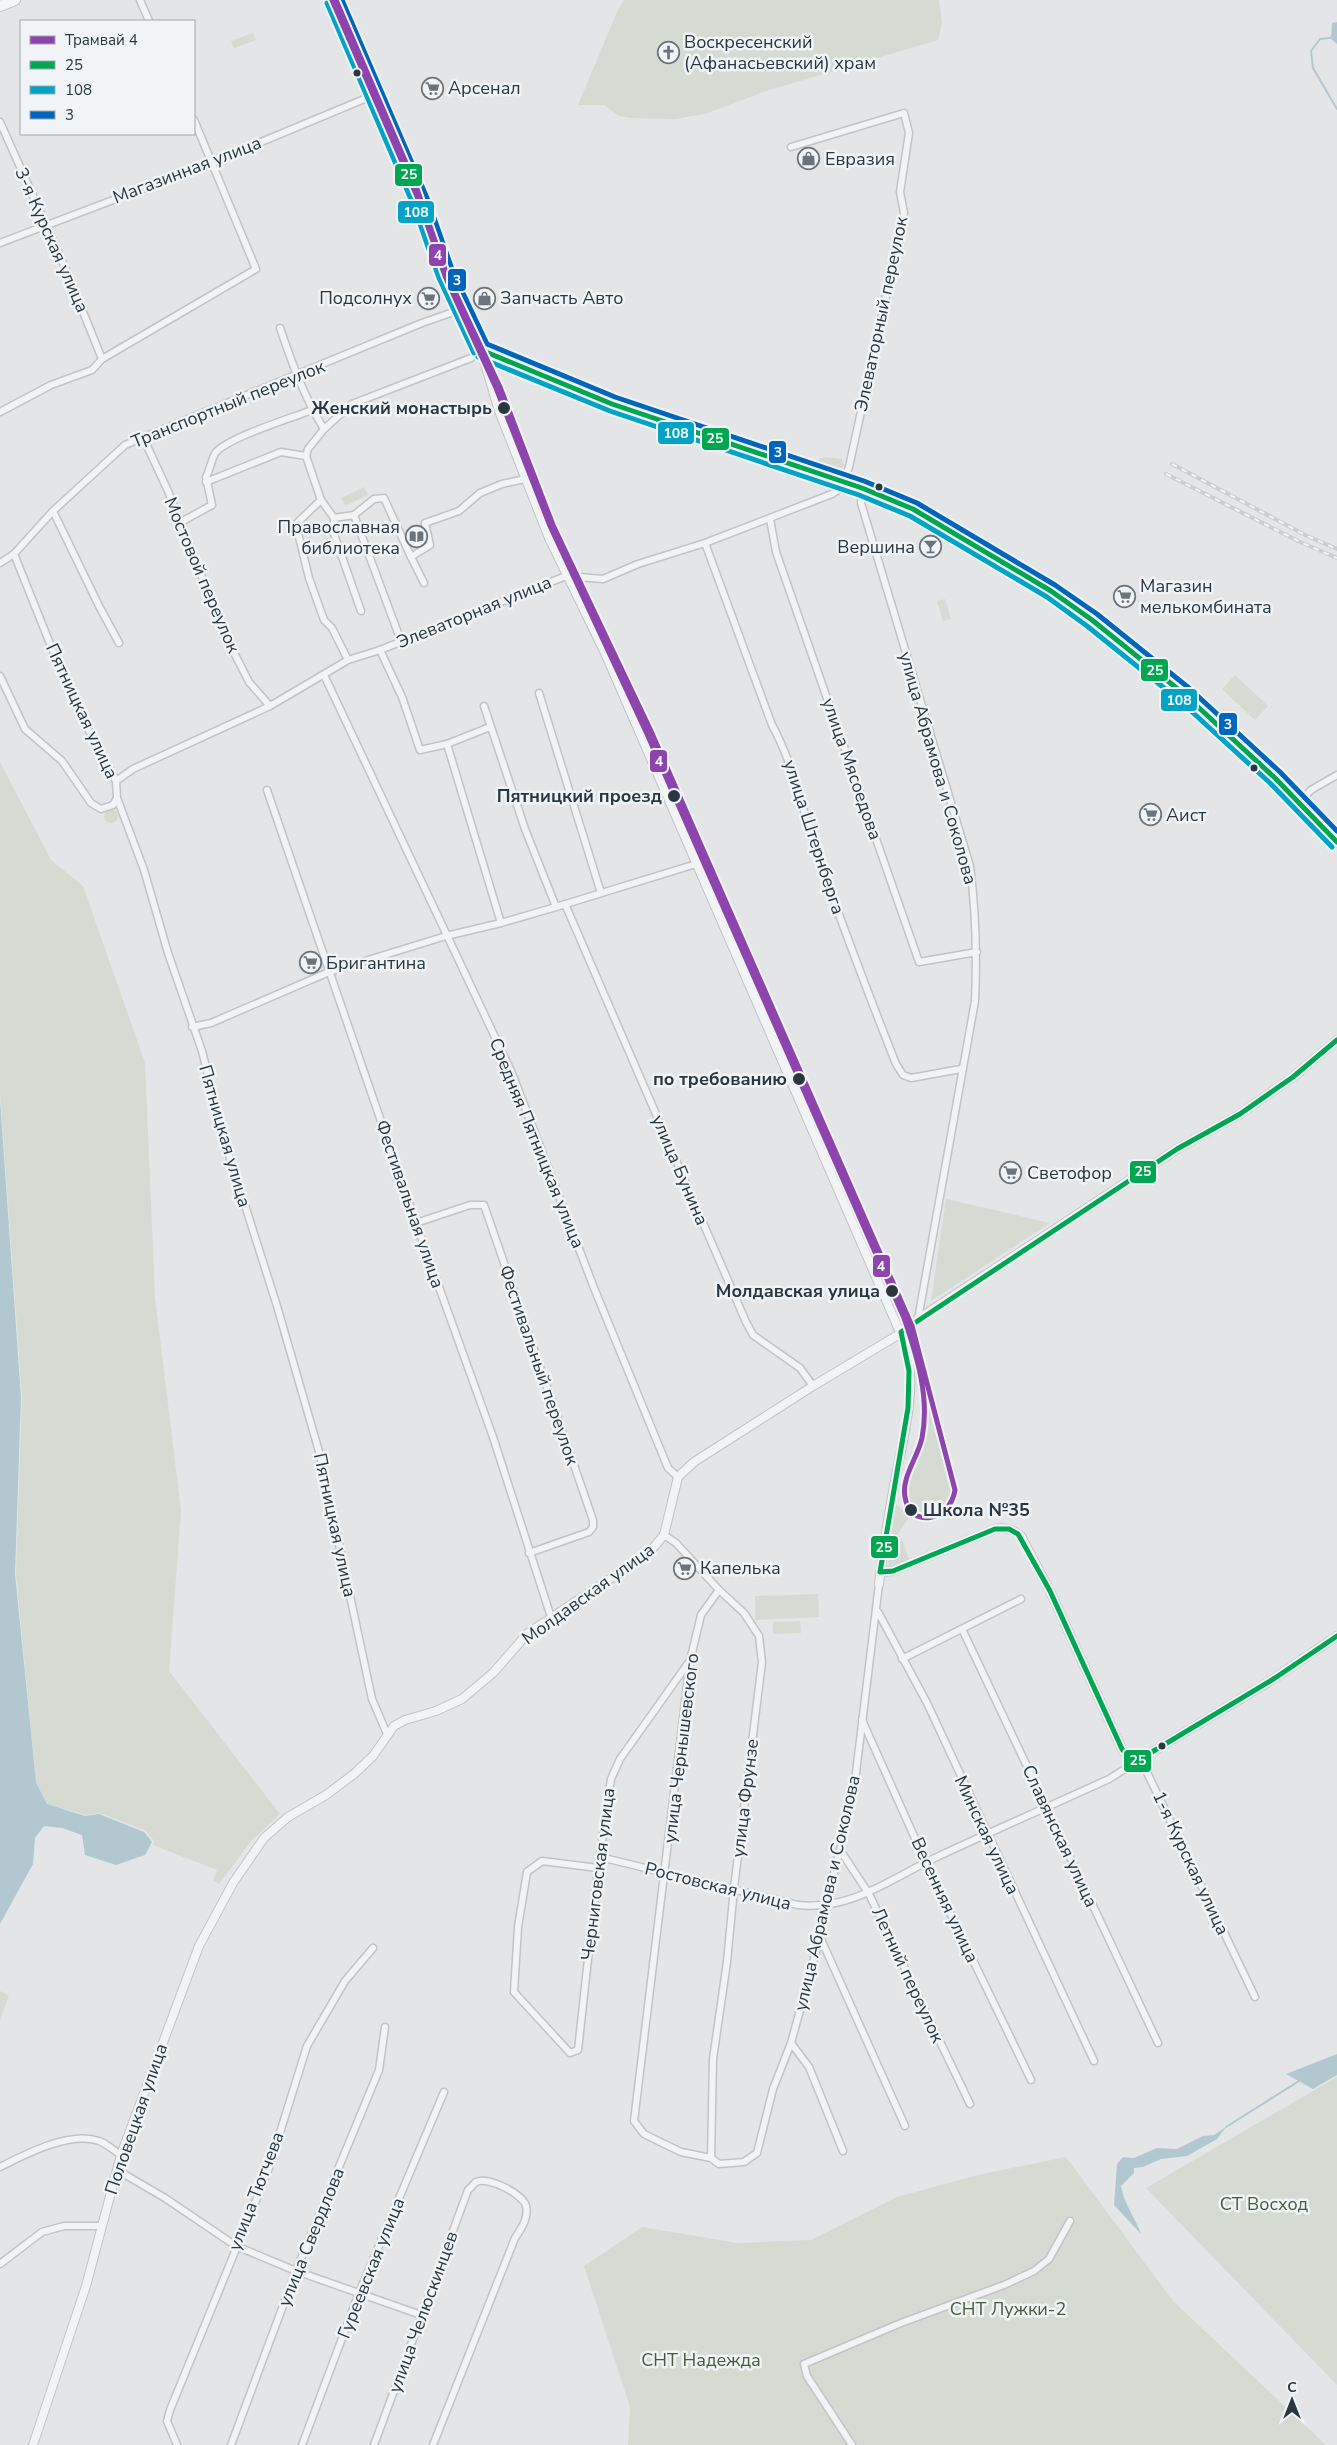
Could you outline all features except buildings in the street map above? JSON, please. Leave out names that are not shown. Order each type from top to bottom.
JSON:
[{"type":"main road","points":[[0,6],[15,0]]},
{"type":"main road","points":[[334,0],[426,216],[442,264],[481,350],[612,404],[862,488],[920,513],[1051,591],[1092,620],[1184,694],[1337,842]]},
{"type":"street","points":[[140,0],[149,20]]},
{"type":"street","name":"Магазинная улица","points":[[0,243],[213,162],[374,95]]},
{"type":"street","name":"Элеваторный переулок","points":[[791,147],[904,113],[908,133],[900,192],[904,213],[844,482]]},
{"type":"street","name":"3-я Курская улица","points":[[0,122],[67,272],[102,359]]},
{"type":"street","points":[[0,412],[51,385],[92,370],[102,359],[256,269],[195,122]]},
{"type":"street","name":"Транспортный переулок","points":[[0,563],[14,554],[53,511],[125,445],[297,376],[422,323],[462,309]]},
{"type":"street","points":[[280,328],[297,376],[312,410],[324,429]]},
{"type":"street","points":[[361,610],[334,534],[334,518],[321,500],[306,456],[308,449],[324,429],[352,404],[472,358],[481,350],[499,411],[566,576],[605,654],[901,1332]]},
{"type":"street","points":[[180,522],[212,505],[206,482],[214,454],[225,445],[312,410]]},
{"type":"street","name":"Мостовой переулок","points":[[146,437],[148,448],[224,632],[249,682],[270,706]]},
{"type":"street","points":[[206,482],[281,452],[306,456]]},
{"type":"street","points":[[412,556],[430,545],[425,523],[459,511],[480,493],[502,484],[525,479]]},
{"type":"street","name":"Элеваторная улица","points":[[116,781],[133,769],[270,706],[324,676],[348,660],[380,650],[566,576],[603,579],[638,564],[770,520],[832,494],[840,489],[844,482]]},
{"type":"street","name":"улица Абрамова и Соколова","points":[[862,488],[861,504],[970,866],[975,903],[977,952],[975,1001],[961,1069],[918,1319]]},
{"type":"street","points":[[334,518],[354,515],[374,499],[384,498],[424,583]]},
{"type":"street","points":[[321,500],[298,522],[298,533],[308,578],[324,620],[332,628],[348,660]]},
{"type":"street","points":[[53,511],[98,606],[119,643]]},
{"type":"street","points":[[354,515],[401,641]]},
{"type":"street","name":"улица Мясоедова","points":[[770,520],[776,552],[919,962],[977,952]]},
{"type":"street","name":"улица Штернберга","points":[[705,543],[772,724],[786,750],[813,841],[859,973],[896,1064],[903,1075],[910,1078],[961,1069]]},
{"type":"street","name":"Пятницкая улица","points":[[14,554],[73,701],[116,781],[117,798],[144,870],[192,1027],[202,1051],[223,1136],[277,1306],[320,1455],[372,1699],[387,1734]]},
{"type":"street","points":[[380,650],[402,697],[420,750],[447,744],[490,727]]},
{"type":"street","points":[[0,676],[25,729],[62,761],[91,803],[102,809],[113,805],[117,798]]},
{"type":"street","name":"Средняя Пятницкая улица","points":[[324,676],[512,1073],[594,1288],[668,1468],[678,1477]]},
{"type":"street","points":[[538,693],[601,893]]},
{"type":"street","points":[[484,706],[525,829],[556,907]]},
{"type":"street","points":[[447,744],[501,923]]},
{"type":"street","points":[[1298,803],[1311,790],[1337,775]]},
{"type":"street","name":"Фестивальная улица","points":[[267,790],[416,1223],[493,1437],[551,1617]]},
{"type":"street","points":[[192,1027],[212,1022],[329,972],[446,936],[556,907],[696,864]]},
{"type":"street","name":"улица Бунина","points":[[565,904],[746,1322],[753,1335],[800,1368],[813,1386]]},
{"type":"street","points":[[678,1477],[694,1462],[912,1326],[918,1319],[1178,1149],[1240,1114],[1293,1077],[1337,1040]]},
{"type":"street","name":"Фестивальный переулок","points":[[416,1223],[470,1205],[484,1205],[593,1520],[593,1527],[589,1532],[529,1553]]},
{"type":"street","name":"улица Абрамова и Соколова","points":[[712,2158],[719,2164],[744,2162],[757,2153],[773,2089],[791,2043],[820,1937],[826,1904],[840,1850],[855,1781],[877,1611],[880,1572],[906,1428],[910,1370],[901,1332]]},
{"type":"street","name":"Молдавская улица","points":[[288,1817],[326,1795],[354,1774],[373,1756],[394,1726],[405,1720],[436,1711],[462,1699],[492,1673],[528,1634],[648,1554],[664,1535],[678,1477]]},
{"type":"street","name":"1-я Курская улица","points":[[880,1572],[893,1571],[995,1528],[1010,1529],[1021,1536],[1046,1583],[1122,1749],[1137,1760],[1255,1997]]},
{"type":"street","name":"улица Фрунзе","points":[[664,1535],[676,1542],[719,1590],[744,1613],[759,1636],[762,1662],[734,1888],[727,1962],[713,2059],[712,2158]]},
{"type":"street","name":"улица Чернышевского","points":[[712,2158],[681,2152],[666,2145],[644,2134],[634,2121],[690,1661],[701,1615],[719,1590]]},
{"type":"street","points":[[902,1659],[1021,1599]]},
{"type":"street","name":"Минская улица","points":[[877,1611],[927,1703],[1094,2061]]},
{"type":"street","name":"Славянская улица","points":[[962,1629],[1158,2043]]},
{"type":"street","name":"Ростовская улица","points":[[600,1857],[798,1905],[817,1906],[869,1894],[926,1862],[1109,1779],[1137,1760],[1275,1678],[1337,1636]]},
{"type":"street","name":"Черниговская улица","points":[[598,1868],[542,1861],[526,1872],[518,1927],[514,1992],[570,2053],[578,2050],[598,1868],[611,1779],[620,1760],[690,1661]]},
{"type":"street","name":"Весенняя улица","points":[[862,1719],[926,1862],[1031,2080]]},
{"type":"street","name":"Половецкая улица","points":[[33,2445],[86,2286],[121,2155],[198,1946],[233,1883],[258,1846],[288,1817]]},
{"type":"street","name":"Летний переулок","points":[[840,1850],[869,1894],[970,2104]]},
{"type":"street","points":[[820,1937],[905,2126]]},
{"type":"street","name":"улица Тютчева","points":[[178,2445],[167,2421],[170,2410],[268,2172],[307,2046],[345,1981],[373,1948]]},
{"type":"street","name":"улица Свердлова","points":[[231,2445],[296,2271],[379,2070],[385,2027]]},
{"type":"street","points":[[791,2043],[809,2066],[843,2151]]},
{"type":"street","name":"Гуреевская улица","points":[[302,2445],[359,2293],[444,2092]]},
{"type":"street","points":[[0,2167],[40,2148],[84,2138],[100,2141],[121,2155]]},
{"type":"street","points":[[117,2170],[165,2198],[236,2246],[296,2271],[421,2315]]},
{"type":"street","name":"улица Челюскинцев","points":[[374,2445],[468,2190],[476,2182],[487,2180],[506,2188],[520,2198],[526,2205],[526,2221],[515,2238],[433,2445]]},
{"type":"street","points":[[852,2445],[807,2376],[804,2364],[901,2323],[1004,2285],[1034,2271],[1049,2259],[1070,2221]]},
{"type":"street","points":[[0,2264],[42,2232],[64,2226],[101,2226]]},
{"type":"green space","points":[[624,0],[939,0],[942,23],[938,40],[766,91],[705,114],[675,119],[631,118],[619,116],[604,105],[578,105],[617,12]]},
{"type":"green space","points":[[253,33],[256,40],[234,48],[231,41]]},
{"type":"green space","points":[[825,457],[842,459],[844,466],[834,471],[816,466],[819,459]]},
{"type":"green space","points":[[364,487],[368,495],[345,506],[341,498]]},
{"type":"green space","points":[[945,599],[951,619],[943,621],[937,601]]},
{"type":"green space","points":[[1235,675],[1268,706],[1255,720],[1222,689]]},
{"type":"green space","points":[[0,762],[51,860],[83,886],[145,1063],[155,1297],[181,1511],[169,1671],[280,1814],[252,1840],[219,1884],[213,1881],[217,1870],[153,1845],[154,1841],[145,1830],[99,1813],[85,1815],[47,1804],[36,1781],[16,1573],[22,1397],[0,1091]]},
{"type":"green space","points":[[111,809],[116,811],[118,816],[116,821],[111,823],[106,821],[104,816],[106,811]]},
{"type":"green space","points":[[946,1199],[1050,1223],[931,1301]]},
{"type":"green space","points":[[925,1387],[931,1402],[954,1495],[949,1508],[938,1515],[929,1517],[912,1509],[906,1495],[924,1436]]},
{"type":"green space","points":[[895,1503],[910,1516],[889,1547]]},
{"type":"green space","points":[[902,1538],[909,1559],[894,1568],[890,1567],[887,1559],[890,1558]]},
{"type":"green space","points":[[818,1594],[819,1617],[755,1620],[755,1596]]},
{"type":"green space","points":[[800,1621],[801,1633],[773,1634],[773,1622]]},
{"type":"green space","points":[[0,1991],[9,1996],[0,2020]]},
{"type":"green space","name":"СТ Восход","points":[[1337,2077],[1337,2385],[1146,2188]]},
{"type":"green space","name":"СНТ Лужки-2","points":[[1066,2157],[1173,2301],[1326,2445],[628,2445],[630,2407],[584,2266],[642,2227],[737,2243],[811,2240],[897,2197],[978,2175]]},
{"type":"water","points":[[1337,22],[1337,44],[1331,39],[1332,23]]},
{"type":"water","points":[[0,1100],[21,1397],[15,1574],[36,1782],[47,1804],[85,1816],[99,1814],[144,1832],[152,1842],[145,1855],[116,1865],[85,1855],[82,1835],[62,1828],[44,1826],[35,1838],[33,1864],[0,1924]]},
{"type":"water","points":[[1337,2054],[1337,2075],[1313,2089],[1286,2074]]},
{"type":"water","points":[[1226,2127],[1217,2139],[1187,2156],[1161,2159],[1143,2167],[1134,2168],[1134,2173],[1121,2186],[1141,2234],[1114,2205],[1117,2164],[1123,2157],[1134,2158],[1157,2148],[1177,2149],[1203,2136],[1214,2135]]},
{"type":"waterway","points":[[1337,37],[1320,39],[1311,51],[1313,68],[1337,109]]},
{"type":"waterway","points":[[1226,2127],[1299,2081]]},
{"type":"railway","points":[[1172,464],[1305,535],[1337,549]]},
{"type":"railway","points":[[1166,474],[1300,542],[1337,558]]},
{"type":"tram line","name":"4","points":[[332,0],[419,201],[445,276],[496,388],[550,526],[647,734],[904,1318],[918,1362],[924,1408],[922,1438],[905,1482],[905,1497],[908,1507],[914,1514],[930,1518],[938,1515],[952,1501],[955,1490],[912,1326],[651,731],[553,525],[500,387],[447,275],[416,186],[336,0]]},
{"type":"transit line","name":"25","points":[[334,0],[420,201],[446,275],[481,350]]},
{"type":"transit line","name":"3","points":[[342,0],[427,198],[453,272],[487,344],[615,397],[864,481],[917,503],[1055,585],[1097,614],[1189,688],[1280,772],[1337,831]]},
{"type":"transit line","name":"108","points":[[327,3],[413,204],[439,278],[474,353]]},
{"type":"transit line","name":"25","points":[[481,350],[612,404],[862,488],[913,509],[1051,591],[1092,620],[1184,694],[1275,778],[1337,842]]},
{"type":"transit line","name":"108","points":[[478,357],[610,411],[859,495],[910,516],[1047,597],[1087,626],[1179,700],[1270,783],[1332,847]]},
{"type":"transit line","name":"25","points":[[1337,1040],[1293,1077],[1240,1114],[1177,1149],[901,1332],[909,1371],[908,1408],[880,1572],[893,1571],[995,1529],[1009,1529],[1018,1534],[1050,1591],[1122,1749],[1128,1757],[1137,1761],[1275,1678],[1337,1636]]},
{"type":"place","name":"Воскресенский (Афанасьевский) храм","points":[[668,52]]},
{"type":"place","name":"Арсенал","points":[[432,88]]},
{"type":"place","name":"Евразия","points":[[809,159]]},
{"type":"place","name":"Подсолнух","points":[[428,298]]},
{"type":"place","name":"Запчасть Авто","points":[[484,298]]},
{"type":"place","name":"Женский монастырь","points":[[504,408]]},
{"type":"place","name":"Православная библиотека","points":[[416,537]]},
{"type":"place","name":"Вершина","points":[[931,547]]},
{"type":"place","name":"Магазин мелькомбината","points":[[1124,596]]},
{"type":"place","name":"Пятницкий проезд","points":[[674,796]]},
{"type":"place","name":"Аист","points":[[1150,815]]},
{"type":"place","name":"Бригантина","points":[[310,963]]},
{"type":"place","name":"по требованию","points":[[799,1079]]},
{"type":"place","name":"Светофор","points":[[1011,1173]]},
{"type":"place","name":"Молдавская улица","points":[[892,1291]]},
{"type":"place","name":"Школа №35","points":[[911,1510]]},
{"type":"place","name":"Капелька","points":[[684,1568]]},
{"type":"park label","name":"СНТ Надежда","points":[[701,2360]]}]
